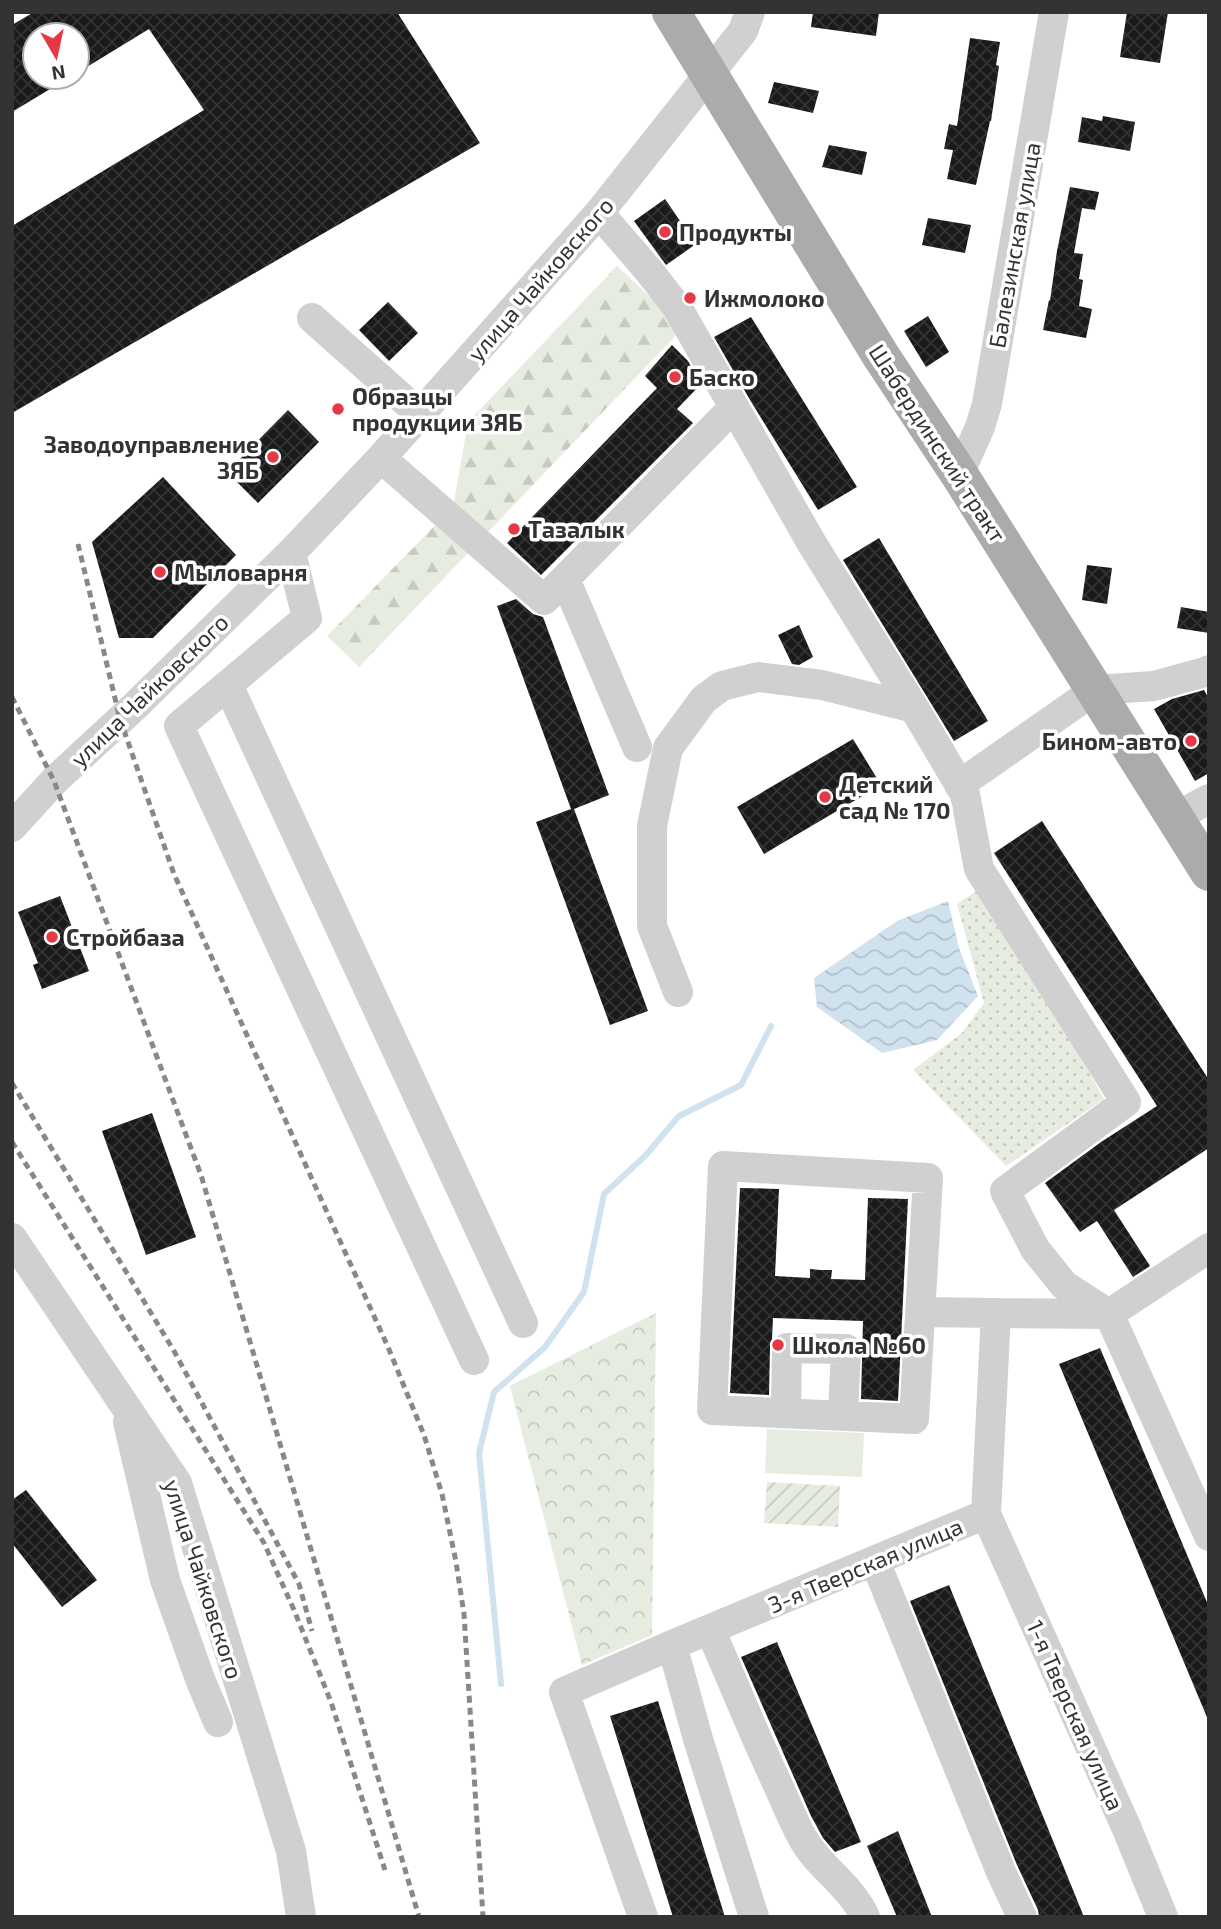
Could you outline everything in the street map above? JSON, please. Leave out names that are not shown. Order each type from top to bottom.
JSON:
[{"type":"main road","name":"Шабердинский тракт","points":[[671,12],[877,348],[1209,872]]},
{"type":"street","name":"улица Чайковского","points":[[12,827],[54,781],[135,706],[291,553],[421,415],[599,213],[743,31],[750,12]]},
{"type":"street","name":"Балезинская улица","points":[[959,474],[987,404],[1054,12]]},
{"type":"street","points":[[599,213],[677,307],[811,542],[965,794],[979,869],[1126,1102],[1005,1191],[1035,1249],[1064,1285],[1109,1314],[1209,1536]]},
{"type":"street","points":[[312,318],[421,415]]},
{"type":"street","points":[[382,458],[544,600],[734,407]]},
{"type":"street","points":[[291,553],[307,618],[179,726],[474,1360]]},
{"type":"street","points":[[565,579],[637,747]]},
{"type":"street","points":[[959,785],[1095,690],[1154,686],[1209,670]]},
{"type":"street","points":[[678,992],[652,926],[652,826],[668,748],[704,699],[722,686],[758,677],[822,685],[914,708]]},
{"type":"street","points":[[228,685],[523,1323]]},
{"type":"street","points":[[1174,818],[1209,799]]},
{"type":"street","points":[[723,1166],[928,1178],[914,1419],[786,1412],[712,1410],[723,1166]]},
{"type":"street","name":"улица Чайковского","points":[[12,1238],[177,1483],[291,1851],[301,1917]]},
{"type":"street","points":[[920,1312],[1109,1314],[1209,1248]]},
{"type":"street","name":"3-я Тверская улица","points":[[643,1917],[564,1692],[986,1514],[996,1313]]},
{"type":"street","points":[[786,1412],[787,1349],[846,1349],[843,1416]]},
{"type":"street","points":[[124,1405],[165,1580],[218,1722]]},
{"type":"street","name":"1-я Тверская улица","points":[[986,1514],[1127,1829],[1163,1917]]},
{"type":"street","points":[[875,1560],[1021,1917]]},
{"type":"street","points":[[710,1629],[802,1838],[821,1864],[843,1884],[865,1917]]},
{"type":"street","points":[[672,1645],[698,1739],[754,1917]]},
{"type":"green space","points":[[617,266],[683,328],[359,667],[327,636],[453,507],[468,422]]},
{"type":"green space","points":[[985,885],[1104,1099],[1006,1166],[913,1070],[962,1033],[984,1003],[957,904]]},
{"type":"green space","points":[[656,1313],[652,1635],[582,1665],[510,1386]]},
{"type":"green space","points":[[767,1429],[864,1433],[862,1477],[765,1473]]},
{"type":"green space","points":[[767,1482],[840,1486],[838,1527],[764,1523]]},
{"type":"water","points":[[948,901],[959,948],[978,996],[937,1040],[882,1053],[817,1007],[814,978],[897,921]]},
{"type":"building","points":[[34,12],[397,12],[480,143],[12,413],[12,226],[204,110],[149,29],[91,64],[91,21],[21,21],[21,91],[47,91],[12,112],[12,25]]},
{"type":"building","points":[[813,12],[879,12],[876,36],[811,27]]},
{"type":"building","points":[[1127,12],[1168,12],[1160,63],[1120,57]]},
{"type":"building","points":[[970,38],[1000,42],[991,121],[976,185],[947,179],[953,150],[944,149],[949,124],[957,126]]},
{"type":"building","points":[[774,82],[819,91],[813,113],[768,103]]},
{"type":"building","points":[[1103,116],[1135,122],[1130,151],[1078,142],[1082,117],[1102,121]]},
{"type":"building","points":[[829,145],[867,152],[862,175],[822,167]]},
{"type":"building","points":[[1070,187],[1099,192],[1095,210],[1082,208],[1074,253],[1083,254],[1079,306],[1092,309],[1086,338],[1043,330]]},
{"type":"building","name":"Продукты","points":[[665,199],[696,244],[666,265],[634,221]]},
{"type":"building","points":[[928,218],[971,225],[965,253],[922,245]]},
{"type":"building","points":[[388,302],[418,333],[389,361],[359,330]]},
{"type":"building","points":[[928,316],[949,352],[926,367],[904,331]]},
{"type":"building","points":[[751,317],[857,487],[818,510],[714,337]]},
{"type":"building","points":[[672,345],[688,361],[701,384],[677,409],[693,423],[541,575],[507,543],[657,388],[645,376]]},
{"type":"building","name":"Заводоуправление ЗЯБ","points":[[288,410],[319,442],[258,503],[227,472]]},
{"type":"building","name":"Мыловарня","points":[[163,477],[236,555],[153,638],[119,638],[92,542]]},
{"type":"building","points":[[879,538],[988,721],[954,741],[843,560]]},
{"type":"building","points":[[1087,565],[1112,568],[1107,604],[1082,600]]},
{"type":"building","points":[[516,599],[533,614],[543,617],[609,795],[574,809],[648,1011],[610,1025],[536,822],[571,809],[497,606]]},
{"type":"building","points":[[1181,607],[1209,612],[1209,633],[1177,628]]},
{"type":"building","points":[[799,625],[813,657],[799,665],[792,664],[778,635]]},
{"type":"building","name":"Бином-авто","points":[[1204,690],[1209,699],[1209,773],[1195,781],[1154,709],[1172,699]]},
{"type":"building","points":[[853,739],[881,785],[764,854],[737,807]]},
{"type":"building","points":[[1042,821],[1209,1080],[1209,1148],[1114,1210],[1150,1266],[1133,1277],[1097,1221],[1080,1232],[1045,1183],[1157,1106],[994,853]]},
{"type":"building","name":"Стройбаза","points":[[60,896],[89,971],[42,989],[33,965],[38,963],[18,912]]},
{"type":"building","points":[[152,1113],[196,1237],[146,1255],[102,1131]]},
{"type":"building","points":[[740,1188],[779,1189],[775,1276],[810,1278],[810,1269],[832,1270],[831,1279],[865,1280],[868,1198],[908,1199],[898,1401],[861,1399],[863,1321],[773,1318],[769,1395],[730,1393]]},
{"type":"building","points":[[1100,1348],[1209,1607],[1209,1722],[1059,1364]]},
{"type":"building","points":[[26,1490],[97,1580],[62,1607],[12,1543],[12,1500]]},
{"type":"building","points":[[949,1585],[1084,1917],[1039,1917],[1017,1865],[910,1601]]},
{"type":"building","points":[[777,1642],[861,1842],[835,1852],[823,1838],[811,1816],[741,1657]]},
{"type":"building","points":[[658,1701],[725,1917],[673,1917],[610,1716]]},
{"type":"building","points":[[898,1831],[932,1917],[897,1917],[867,1846]]},
{"type":"waterway","points":[[501,1684],[479,1453],[494,1392],[545,1347],[584,1292],[604,1194],[645,1156],[679,1116],[741,1085],[771,1026]]},
{"type":"railway","points":[[78,544],[120,719],[174,874],[388,1347],[424,1435],[442,1494],[464,1614],[483,1917]]},
{"type":"railway","points":[[12,697],[54,781],[201,1175],[419,1917]]},
{"type":"railway","points":[[12,1083],[174,1351],[299,1584],[312,1631]]},
{"type":"railway","points":[[12,1142],[264,1543],[331,1702],[385,1870]]},
{"type":"place","name":"Продукты","points":[[665,232]]},
{"type":"place","name":"Ижмолоко","points":[[690,298]]},
{"type":"place","name":"Баско","points":[[675,377]]},
{"type":"place","name":"Образцы продукции ЗЯБ","points":[[338,409]]},
{"type":"place","name":"Заводоуправление ЗЯБ","points":[[273,457]]},
{"type":"place","name":"Тазалык","points":[[514,529]]},
{"type":"place","name":"Мыловарня","points":[[160,572]]},
{"type":"place","name":"Бином-авто","points":[[1191,741]]},
{"type":"place","name":"Детский сад № 170","points":[[825,797]]},
{"type":"place","name":"Стройбаза","points":[[52,937]]},
{"type":"place","name":"Школа №60","points":[[778,1345]]}]
